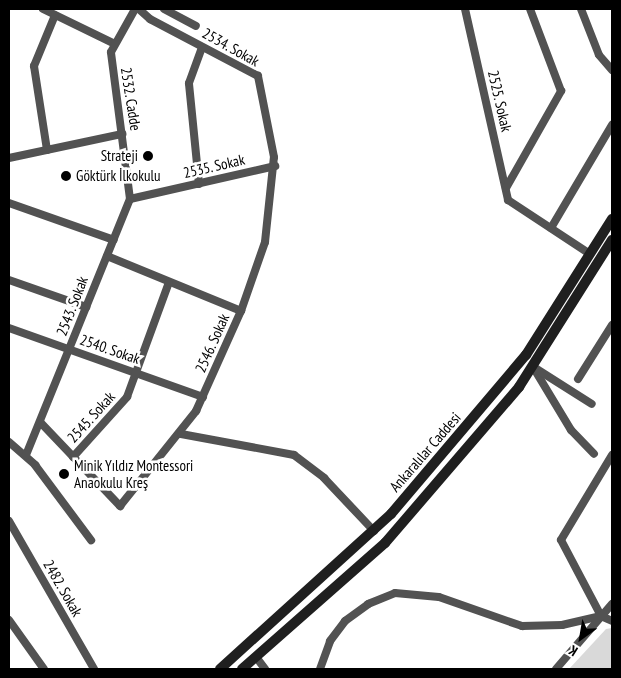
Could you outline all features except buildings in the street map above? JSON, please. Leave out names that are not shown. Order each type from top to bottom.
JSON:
[{"type":"main road","name":"Ankaralılar Caddesi","points":[[220,669],[374,531],[520,363],[612,219]]},
{"type":"main road","name":"Ankaralılar Caddesi","points":[[242,669],[385,544],[533,367],[612,240]]},
{"type":"main road","points":[[374,531],[385,544]]},
{"type":"street","points":[[43,9],[113,43],[135,9]]},
{"type":"street","name":"2534. Sokak","points":[[139,9],[202,47],[258,76],[275,166]]},
{"type":"street","points":[[164,9],[196,26]]},
{"type":"street","name":"2525. Sokak","points":[[465,9],[508,200],[550,228]]},
{"type":"street","points":[[506,188],[561,91],[530,9]]},
{"type":"street","points":[[581,9],[599,55],[612,70]]},
{"type":"street","points":[[47,150],[34,66],[55,15]]},
{"type":"street","name":"2532. Cadde","points":[[113,43],[130,199]]},
{"type":"street","points":[[199,184],[189,83],[202,47]]},
{"type":"street","points":[[590,254],[550,228],[612,125]]},
{"type":"street","points":[[9,158],[122,134]]},
{"type":"street","name":"2535. Sokak","points":[[130,199],[275,166]]},
{"type":"street","name":"2546. Sokak","points":[[73,457],[120,506],[181,434],[203,397],[241,311],[265,242],[275,166]]},
{"type":"street","name":"2543. Sokak","points":[[26,455],[41,423],[130,199]]},
{"type":"street","points":[[9,203],[114,240]]},
{"type":"street","points":[[107,256],[241,311]]},
{"type":"street","points":[[9,280],[86,308]]},
{"type":"street","name":"2545. Sokak","points":[[73,457],[118,411],[138,374],[169,282]]},
{"type":"street","points":[[578,379],[612,325]]},
{"type":"street","name":"2540. Sokak","points":[[9,328],[203,397]]},
{"type":"street","points":[[533,367],[592,404]]},
{"type":"street","points":[[533,367],[571,430],[594,454]]},
{"type":"street","points":[[41,423],[73,457]]},
{"type":"street","points":[[181,434],[294,455],[324,478],[374,531]]},
{"type":"street","points":[[9,442],[26,455],[91,540]]},
{"type":"street","points":[[612,455],[560,540],[601,616],[612,621]]},
{"type":"street","name":"2482. Sokak","points":[[9,521],[94,669]]},
{"type":"street","points":[[320,669],[330,641],[345,620],[368,604],[395,593],[439,597],[522,626],[562,625],[601,616]]},
{"type":"street","points":[[556,669],[612,604]]},
{"type":"street","points":[[9,620],[44,669]]},
{"type":"street","points":[[256,657],[266,669]]},
{"type":"shaded area","points":[[612,628],[612,669],[569,669],[606,629]]},
{"type":"place","name":"Strateji","points":[[148,156]]},
{"type":"place","name":"Göktürk İlkokulu","points":[[66,176]]},
{"type":"place","name":"Minik Yıldız Montessori Anaokulu Kreş","points":[[64,474]]}]
